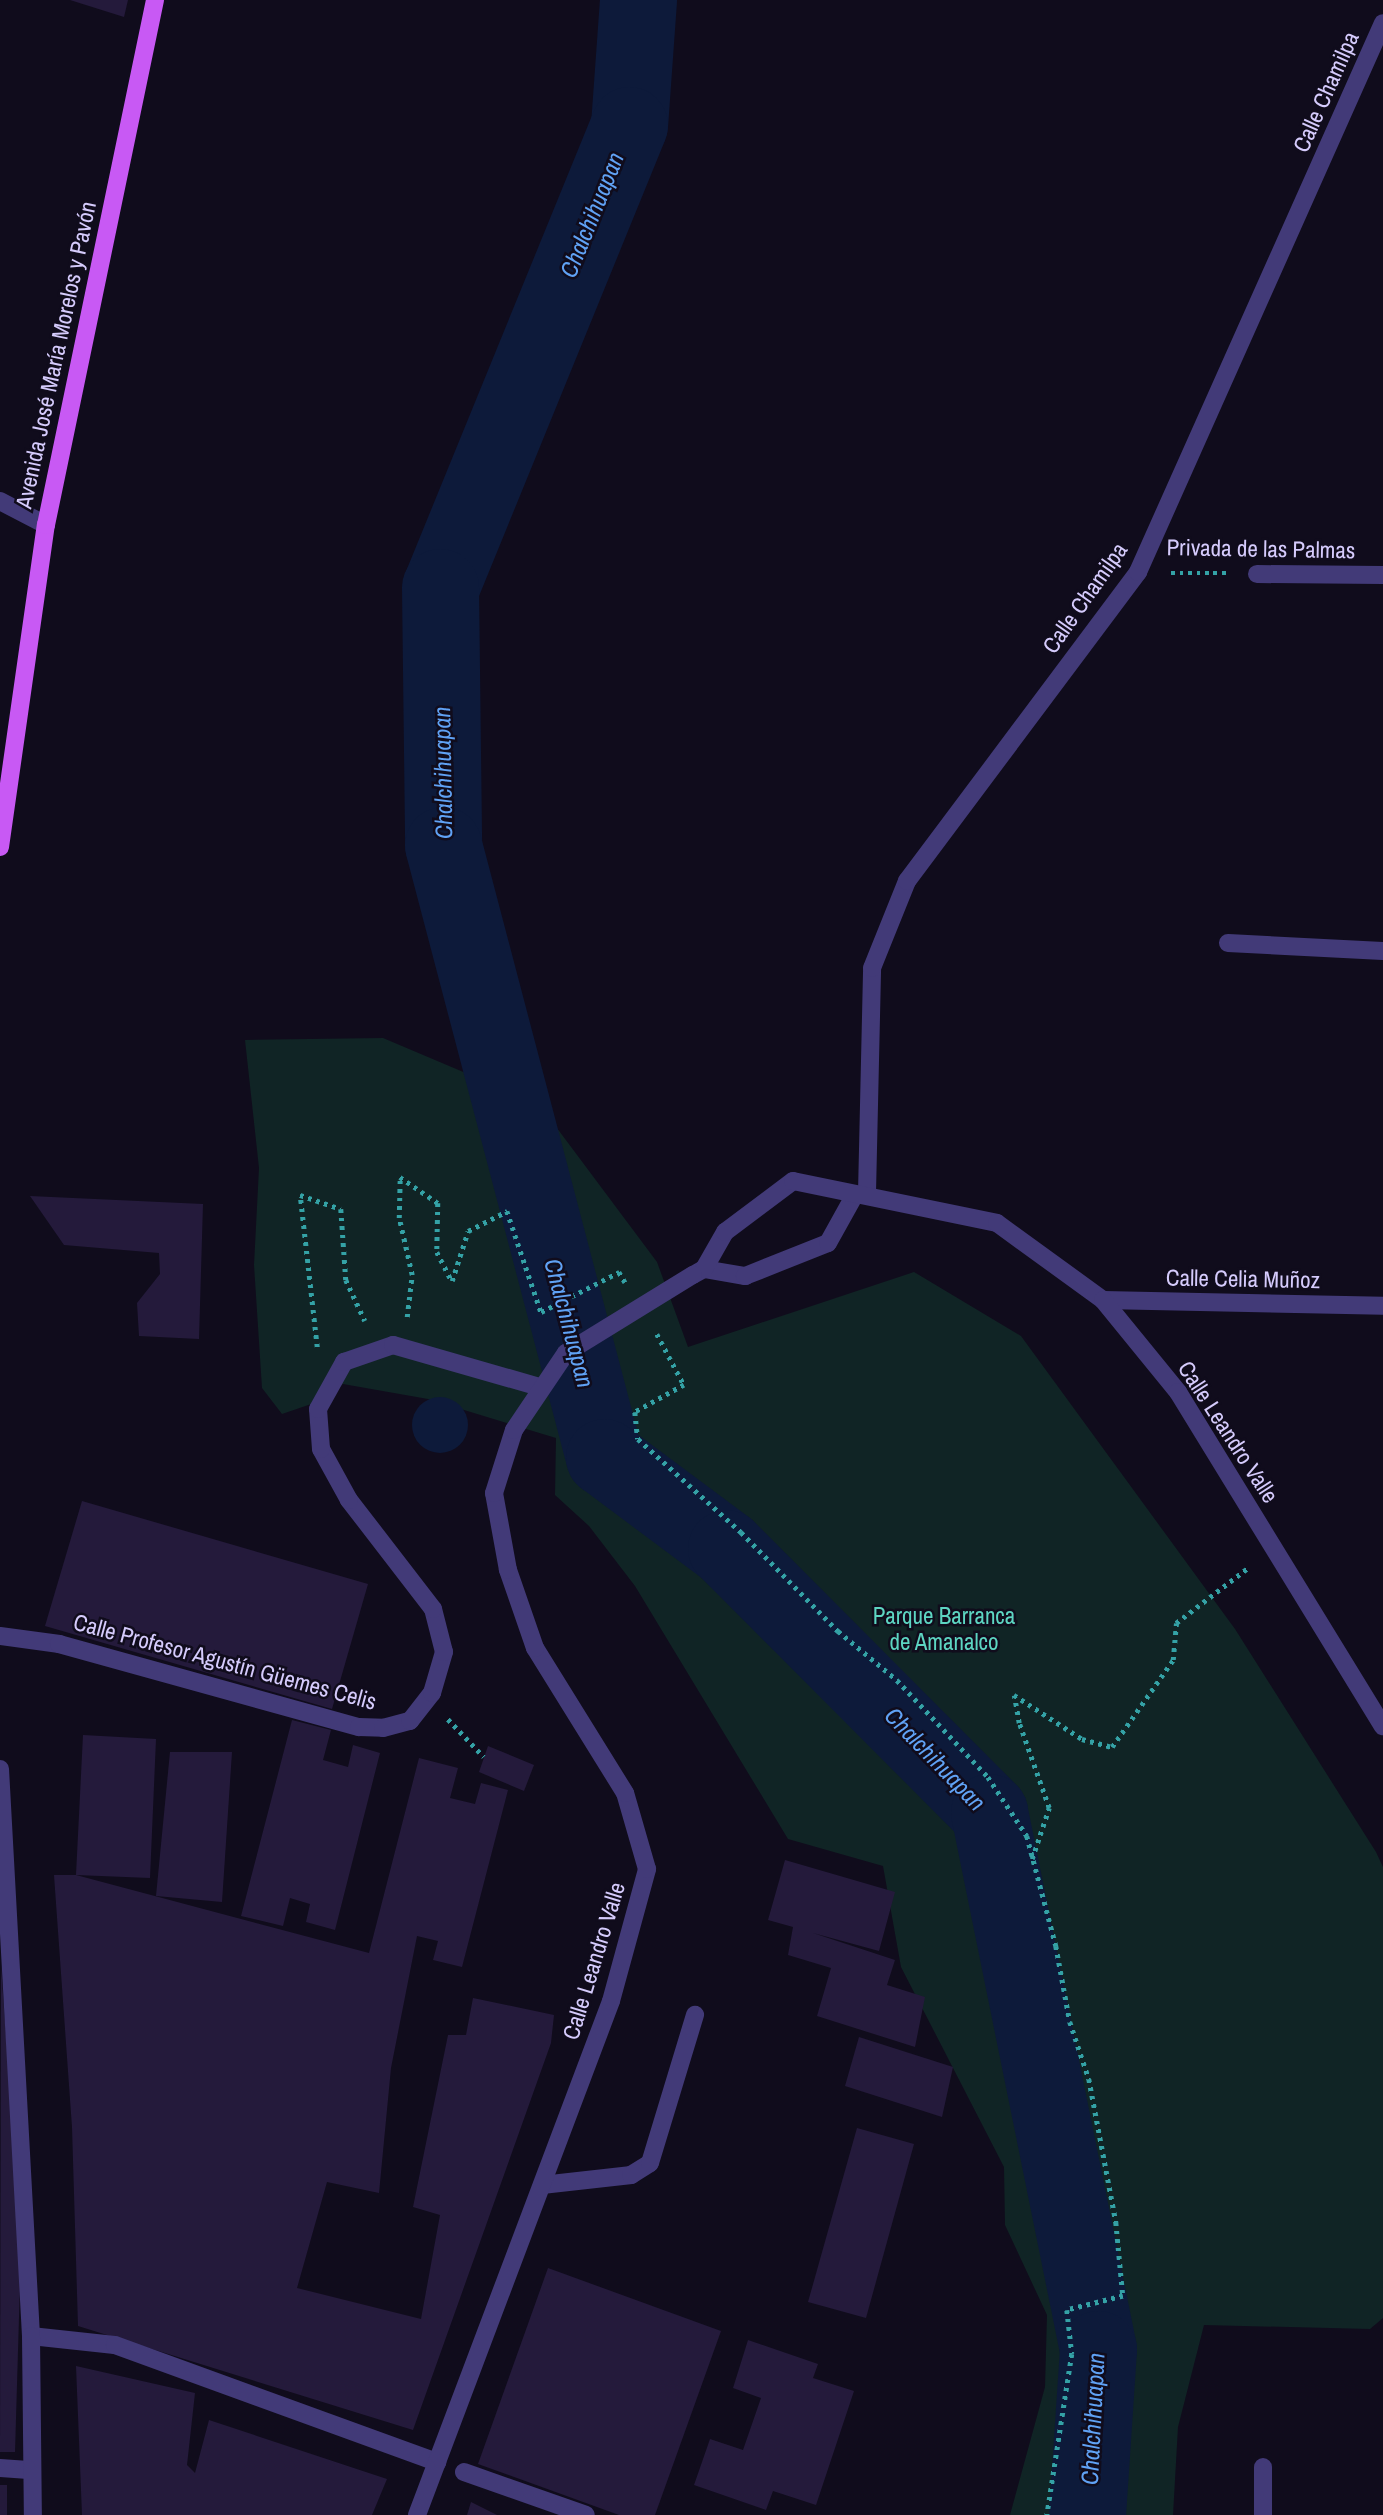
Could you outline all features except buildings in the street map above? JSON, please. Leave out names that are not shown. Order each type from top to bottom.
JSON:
[{"type":"main road","name":"Avenida José María Morelos y Pavón","points":[[0,847],[46,525],[155,0]]},
{"type":"street","name":"Calle Chamilpa","points":[[860,1195],[872,968],[907,881],[1138,572],[1383,23]]},
{"type":"street","points":[[4,507],[46,525]]},
{"type":"street","name":"Privada de las Palmas","points":[[1257,574],[1383,576]]},
{"type":"street","points":[[1228,943],[1383,951]]},
{"type":"street","name":"Calle Leandro Valle","points":[[417,2515],[611,2001],[647,1869],[625,1793],[536,1648],[508,1570],[494,1493],[513,1430],[539,1387],[566,1353],[699,1272],[725,1232],[793,1181],[998,1223],[1102,1300],[1178,1392],[1383,1726]]},
{"type":"street","points":[[699,1272],[745,1276],[828,1242],[860,1195]]},
{"type":"street","name":"Calle Celia Muñoz","points":[[1102,1300],[1383,1306]]},
{"type":"street","name":"Calle Profesor Agustín Güemes Celis","points":[[0,1636],[59,1644],[359,1727],[383,1728],[410,1721],[428,1698],[444,1652],[433,1609],[349,1500],[321,1450],[318,1409],[344,1362],[393,1345],[539,1387]]},
{"type":"street","points":[[0,1769],[31,2336],[33,2515]]},
{"type":"street","points":[[542,2185],[631,2175],[650,2163],[695,2015]]},
{"type":"street","points":[[31,2336],[115,2345],[437,2462]]},
{"type":"street","points":[[1263,2467],[1263,2515]]},
{"type":"street","points":[[0,2468],[32,2470]]},
{"type":"street","points":[[464,2472],[586,2515]]},
{"type":"path","name":"Privada de las Palmas","points":[[1138,572],[1257,574]]},
{"type":"path","points":[[406,1327],[412,1275],[400,1218],[400,1177],[438,1203],[438,1252],[452,1281],[468,1231],[507,1211],[541,1312],[574,1296]]},
{"type":"path","points":[[323,1400],[300,1195],[341,1209],[346,1280],[368,1327]]},
{"type":"path","points":[[655,1332],[684,1385],[635,1412],[638,1439],[741,1532],[838,1631],[897,1680],[988,1777],[1027,1836],[1102,2151],[1123,2295],[1067,2310],[1072,2354],[1047,2515]]},
{"type":"path","points":[[1032,1860],[1049,1808],[1018,1723],[1014,1695],[1082,1739],[1112,1747],[1173,1660],[1177,1623],[1273,1548]]},
{"type":"path","points":[[428,1698],[484,1758]]},
{"type":"green space","name":"Parque Barranca de Amanalco","points":[[383,1038],[539,1104],[657,1262],[688,1347],[914,1272],[1021,1336],[1235,1629],[1376,1852],[1383,1867],[1383,2318],[1370,2329],[1204,2325],[1178,2427],[1173,2515],[1010,2515],[1045,2387],[1047,2315],[1005,2225],[1004,2167],[901,1967],[883,1866],[788,1839],[635,1586],[589,1526],[555,1495],[556,1438],[428,1399],[343,1384],[323,1400],[282,1414],[262,1388],[254,1265],[259,1168],[245,1040]]},
{"type":"water","points":[[434,1397],[446,1397],[456,1401],[464,1409],[468,1425],[464,1441],[456,1449],[446,1453],[434,1453],[424,1449],[416,1441],[412,1431],[412,1419],[416,1409],[424,1401]]},
{"type":"waterway","name":"Chalchihuapan","points":[[638,0],[629,125],[440,587],[443,845],[604,1457],[726,1548],[989,1812],[1098,2349],[1087,2515]]}]
